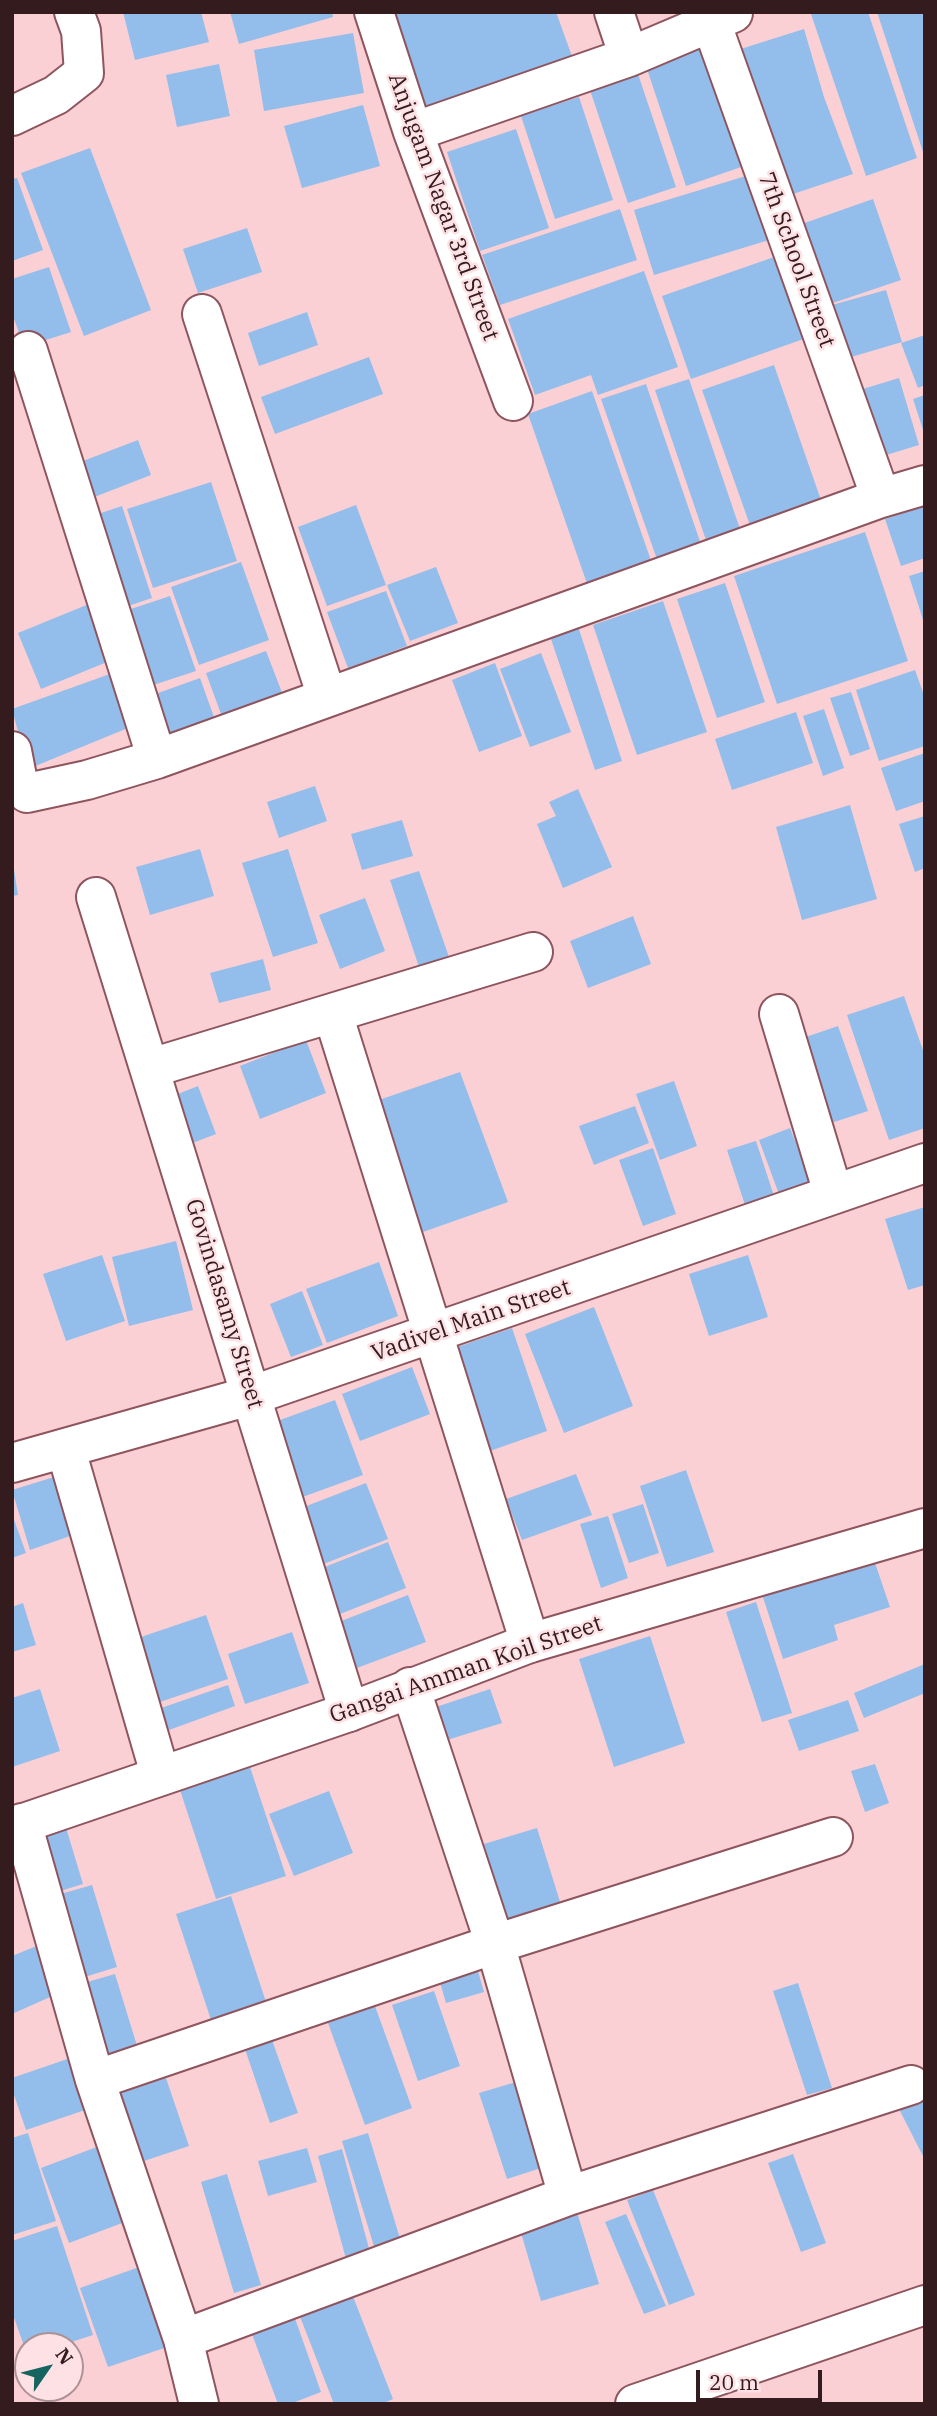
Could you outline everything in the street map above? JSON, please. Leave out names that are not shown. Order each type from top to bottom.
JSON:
[{"type":"street","points":[[12,116],[56,95],[84,73],[81,31],[74,12]]},
{"type":"street","name":"Anjugam Nagar 3rd Street","points":[[374,12],[413,132],[513,401]]},
{"type":"street","points":[[614,12],[629,57]]},
{"type":"street","points":[[413,132],[629,57],[723,17]]},
{"type":"street","name":"7th School Street","points":[[723,17],[881,498]]},
{"type":"street","points":[[202,314],[327,697]]},
{"type":"street","points":[[28,351],[157,759]]},
{"type":"street","points":[[12,751],[18,782],[27,793],[86,780],[157,759],[881,498],[925,485]]},
{"type":"street","name":"Govindasamy Street","points":[[96,897],[253,1395],[349,1712]]},
{"type":"street","points":[[151,1068],[533,952]]},
{"type":"street","points":[[333,1014],[530,1643]]},
{"type":"street","points":[[779,1014],[832,1193]]},
{"type":"street","name":"Vadivel Main Street","points":[[12,1464],[253,1395],[925,1163]]},
{"type":"street","points":[[66,1450],[160,1774]]},
{"type":"street","name":"Gangai Amman Koil Street","points":[[17,1825],[160,1774],[349,1712],[530,1643],[925,1528]]},
{"type":"street","points":[[410,1687],[495,1944],[568,2196]]},
{"type":"street","points":[[17,1825],[95,2080],[183,2339],[199,2404]]},
{"type":"street","points":[[95,2080],[495,1944],[833,1837]]},
{"type":"street","points":[[183,2339],[568,2196],[911,2085]]},
{"type":"street","points":[[635,2404],[925,2305]]},
{"type":"building","points":[[123,12],[201,12],[209,42],[135,60]]},
{"type":"building","points":[[230,12],[332,12],[333,17],[239,44]]},
{"type":"building","points":[[392,12],[556,12],[573,59],[426,110]]},
{"type":"building","points":[[868,12],[917,158],[866,176],[811,14]]},
{"type":"building","points":[[877,12],[923,12],[925,155],[924,155]]},
{"type":"building","points":[[804,29],[824,97],[853,174],[778,199],[728,53]]},
{"type":"building","points":[[353,33],[364,93],[264,111],[254,50]]},
{"type":"building","points":[[710,45],[750,164],[686,186],[646,66]]},
{"type":"building","points":[[219,64],[230,116],[177,127],[166,75]]},
{"type":"building","points":[[637,71],[676,187],[628,203],[589,87]]},
{"type":"building","points":[[579,97],[613,200],[555,219],[521,116]]},
{"type":"building","points":[[363,105],[380,166],[302,188],[284,126]]},
{"type":"building","points":[[516,129],[549,228],[480,251],[447,152]]},
{"type":"building","points":[[90,148],[151,310],[84,336],[21,173]]},
{"type":"building","points":[[759,172],[779,237],[654,275],[634,210]]},
{"type":"building","points":[[17,178],[43,250],[12,261],[12,179]]},
{"type":"building","points":[[873,199],[901,280],[824,306],[796,226]]},
{"type":"building","points":[[620,209],[637,260],[500,305],[482,255]]},
{"type":"building","points":[[247,228],[262,272],[198,293],[183,249]]},
{"type":"building","points":[[780,255],[809,337],[691,379],[662,296]]},
{"type":"building","points":[[49,267],[71,332],[24,347],[12,313],[12,279]]},
{"type":"building","points":[[644,271],[678,367],[598,395],[591,375],[535,395],[508,319]]},
{"type":"building","points":[[886,290],[902,342],[841,360],[821,308]]},
{"type":"building","points":[[307,312],[318,345],[259,366],[248,333]]},
{"type":"building","points":[[925,335],[925,385],[918,388],[901,343]]},
{"type":"building","points":[[369,357],[383,394],[275,434],[261,397]]},
{"type":"building","points":[[774,365],[822,503],[751,528],[702,390]]},
{"type":"building","points":[[899,378],[919,445],[873,459],[853,392]]},
{"type":"building","points":[[689,379],[742,535],[708,546],[655,390]]},
{"type":"building","points":[[646,384],[704,553],[660,568],[601,399]]},
{"type":"building","points":[[592,391],[655,572],[591,595],[528,414]]},
{"type":"building","points":[[925,395],[925,433],[924,433],[913,399]]},
{"type":"building","points":[[138,440],[151,475],[84,501],[70,466]]},
{"type":"building","points":[[211,482],[237,561],[153,588],[127,509]]},
{"type":"building","points":[[356,505],[386,585],[327,606],[298,527]]},
{"type":"building","points":[[122,506],[152,598],[119,609],[89,517]]},
{"type":"building","points":[[925,506],[925,558],[901,566],[885,519]]},
{"type":"building","points":[[865,532],[908,661],[777,704],[734,576]]},
{"type":"building","points":[[241,562],[269,640],[199,665],[171,587]]},
{"type":"building","points":[[436,567],[458,623],[410,641],[387,585]]},
{"type":"building","points":[[925,571],[925,623],[924,623],[909,576]]},
{"type":"building","points":[[725,583],[765,702],[717,718],[677,599]]},
{"type":"building","points":[[386,591],[407,646],[348,668],[327,612]]},
{"type":"building","points":[[170,596],[196,671],[144,688],[119,613]]},
{"type":"building","points":[[663,601],[707,732],[637,755],[593,625]]},
{"type":"building","points":[[89,604],[112,660],[41,689],[18,633]]},
{"type":"building","points":[[575,617],[622,761],[595,770],[547,627]]},
{"type":"building","points":[[266,651],[286,703],[225,725],[206,673]]},
{"type":"building","points":[[541,653],[571,732],[530,747],[500,669]]},
{"type":"building","points":[[495,663],[522,736],[479,752],[452,680]]},
{"type":"building","points":[[124,669],[145,721],[28,769],[12,709]]},
{"type":"building","points":[[915,670],[925,698],[925,746],[879,761],[856,690]]},
{"type":"building","points":[[200,678],[219,731],[166,750],[147,697]]},
{"type":"building","points":[[851,692],[870,749],[850,756],[830,698]]},
{"type":"building","points":[[824,709],[844,768],[823,776],[803,716]]},
{"type":"building","points":[[796,712],[813,763],[732,790],[715,739]]},
{"type":"building","points":[[925,753],[925,801],[896,811],[881,768]]},
{"type":"building","points":[[315,786],[327,821],[279,838],[267,802]]},
{"type":"building","points":[[578,789],[612,867],[563,888],[537,824],[556,816],[549,802]]},
{"type":"building","points":[[850,805],[877,899],[802,920],[776,827]]},
{"type":"building","points":[[925,816],[925,868],[915,872],[899,824]]},
{"type":"building","points":[[402,820],[413,856],[362,870],[351,834]]},
{"type":"building","points":[[200,849],[214,896],[150,915],[136,867]]},
{"type":"building","points":[[288,849],[318,943],[273,957],[242,863]]},
{"type":"building","points":[[12,857],[18,895],[12,896]]},
{"type":"building","points":[[419,871],[449,957],[419,967],[390,880]]},
{"type":"building","points":[[365,898],[385,951],[340,969],[319,915]]},
{"type":"building","points":[[633,916],[651,964],[588,988],[570,941]]},
{"type":"building","points":[[263,959],[271,990],[219,1003],[210,973]]},
{"type":"building","points":[[904,996],[925,1056],[925,1128],[889,1140],[847,1015]]},
{"type":"building","points":[[838,1026],[868,1111],[831,1123],[803,1038]]},
{"type":"building","points":[[306,1040],[326,1093],[260,1119],[240,1066]]},
{"type":"building","points":[[460,1072],[508,1202],[423,1232],[376,1101]]},
{"type":"building","points":[[674,1081],[697,1146],[660,1160],[636,1094]]},
{"type":"building","points":[[198,1086],[216,1134],[182,1147],[163,1100]]},
{"type":"building","points":[[635,1106],[649,1143],[594,1165],[579,1126]]},
{"type":"building","points":[[790,1128],[812,1184],[780,1197],[759,1140]]},
{"type":"building","points":[[756,1141],[775,1199],[746,1208],[727,1150]]},
{"type":"building","points":[[653,1148],[676,1214],[643,1226],[619,1160]]},
{"type":"building","points":[[925,1207],[925,1285],[908,1290],[885,1219]]},
{"type":"building","points":[[176,1241],[193,1310],[129,1326],[112,1257]]},
{"type":"building","points":[[102,1255],[125,1321],[66,1341],[43,1274]]},
{"type":"building","points":[[748,1255],[768,1317],[709,1336],[689,1274]]},
{"type":"building","points":[[379,1262],[398,1316],[327,1343],[306,1289]]},
{"type":"building","points":[[302,1291],[323,1345],[291,1357],[270,1304]]},
{"type":"building","points":[[594,1307],[633,1406],[564,1433],[525,1334]]},
{"type":"building","points":[[512,1328],[547,1431],[484,1453],[449,1350]]},
{"type":"building","points":[[412,1367],[430,1414],[360,1441],[342,1394]]},
{"type":"building","points":[[335,1400],[363,1475],[297,1499],[269,1424]]},
{"type":"building","points":[[686,1470],[714,1552],[667,1567],[640,1486]]},
{"type":"building","points":[[576,1474],[592,1515],[522,1540],[506,1499]]},
{"type":"building","points":[[54,1477],[73,1535],[30,1550],[12,1490]]},
{"type":"building","points":[[366,1483],[388,1539],[313,1568],[291,1512]]},
{"type":"building","points":[[643,1504],[659,1553],[629,1563],[612,1514]]},
{"type":"building","points":[[12,1514],[26,1553],[12,1558]]},
{"type":"building","points":[[608,1516],[628,1578],[601,1588],[580,1524]]},
{"type":"building","points":[[388,1542],[406,1588],[330,1618],[312,1572]]},
{"type":"building","points":[[874,1560],[890,1607],[834,1625],[838,1640],[783,1659],[761,1591]]},
{"type":"building","points":[[408,1595],[426,1642],[349,1671],[331,1625]]},
{"type":"building","points":[[756,1602],[792,1713],[762,1722],[726,1612]]},
{"type":"building","points":[[23,1603],[36,1645],[12,1652],[12,1607]]},
{"type":"building","points":[[206,1615],[228,1679],[157,1703],[135,1639]]},
{"type":"building","points":[[292,1632],[309,1683],[245,1704],[228,1654]]},
{"type":"building","points":[[650,1636],[685,1743],[614,1767],[579,1659]]},
{"type":"building","points":[[925,1664],[925,1693],[864,1718],[854,1693]]},
{"type":"building","points":[[228,1685],[235,1706],[169,1730],[161,1708]]},
{"type":"building","points":[[40,1689],[60,1751],[12,1767],[12,1698]]},
{"type":"building","points":[[490,1689],[502,1723],[447,1740],[436,1707]]},
{"type":"building","points":[[848,1700],[859,1731],[799,1751],[788,1720]]},
{"type":"building","points":[[248,1761],[286,1876],[216,1899],[178,1784]]},
{"type":"building","points":[[875,1764],[889,1803],[865,1812],[851,1771]]},
{"type":"building","points":[[329,1791],[353,1853],[294,1876],[269,1814]]},
{"type":"building","points":[[64,1821],[83,1884],[54,1893],[35,1829]]},
{"type":"building","points":[[537,1828],[561,1905],[507,1921],[484,1844]]},
{"type":"building","points":[[92,1885],[117,1967],[75,1980],[50,1897]]},
{"type":"building","points":[[231,1896],[267,2005],[212,2023],[176,1914]]},
{"type":"building","points":[[39,1945],[59,1993],[12,2014],[12,1956]]},
{"type":"building","points":[[475,1961],[484,1992],[446,2003],[437,1972]]},
{"type":"building","points":[[115,1974],[138,2049],[100,2060],[77,1985]]},
{"type":"building","points":[[798,1983],[832,2088],[807,2095],[773,1991]]},
{"type":"building","points":[[434,1991],[460,2066],[418,2081],[392,2005]]},
{"type":"building","points":[[375,2006],[412,2108],[365,2125],[328,2023]]},
{"type":"building","points":[[272,2040],[298,2113],[270,2123],[245,2049]]},
{"type":"building","points":[[79,2055],[97,2106],[26,2130],[12,2089],[12,2078]]},
{"type":"building","points":[[166,2078],[189,2146],[135,2164],[112,2096]]},
{"type":"building","points":[[516,2082],[544,2167],[507,2179],[479,2093]]},
{"type":"building","points":[[925,2093],[925,2160],[898,2107]]},
{"type":"building","points":[[28,2133],[56,2221],[12,2235],[12,2138]]},
{"type":"building","points":[[368,2133],[402,2245],[376,2253],[342,2141]]},
{"type":"building","points":[[110,2142],[138,2217],[69,2243],[41,2168]]},
{"type":"building","points":[[307,2148],[317,2182],[268,2196],[258,2161]]},
{"type":"building","points":[[342,2149],[370,2252],[346,2259],[318,2156]]},
{"type":"building","points":[[793,2154],[826,2243],[801,2252],[768,2163]]},
{"type":"building","points":[[227,2174],[261,2285],[234,2293],[201,2182]]},
{"type":"building","points":[[653,2190],[695,2295],[669,2305],[627,2200]]},
{"type":"building","points":[[576,2209],[599,2284],[541,2301],[519,2226]]},
{"type":"building","points":[[626,2214],[666,2306],[644,2314],[605,2222]]},
{"type":"building","points":[[57,2226],[93,2335],[84,2338],[84,2332],[19,2332],[12,2312],[12,2241]]},
{"type":"building","points":[[145,2265],[173,2345],[108,2367],[80,2288]]},
{"type":"building","points":[[352,2294],[393,2399],[382,2404],[334,2404],[299,2314]]},
{"type":"building","points":[[292,2310],[321,2392],[290,2404],[278,2404],[249,2326]]}]
